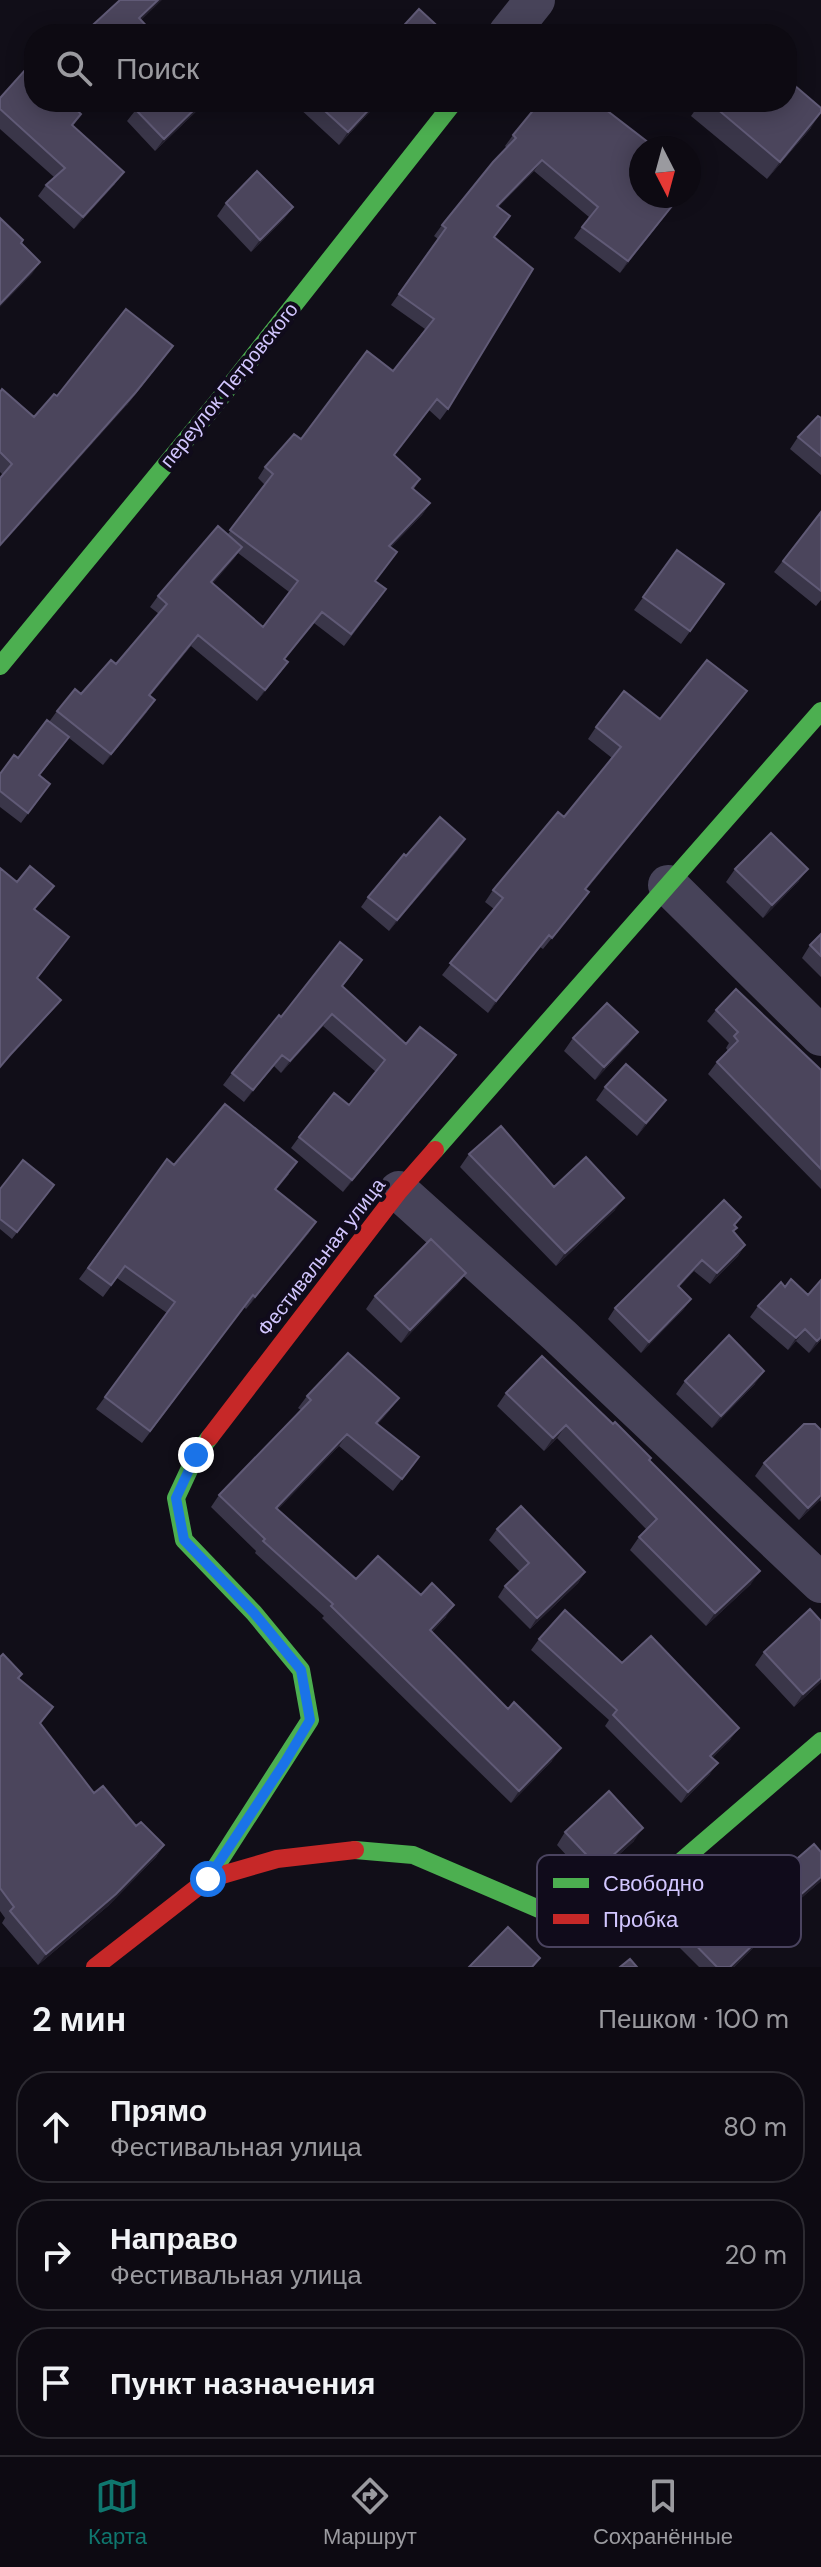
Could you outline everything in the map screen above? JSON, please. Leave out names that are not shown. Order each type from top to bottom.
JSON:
[{"type":"street","points":[[516,24],[535,0]]},
{"type":"street","name":"переулок Петровского","points":[[0,666],[218,401],[446,112]]},
{"type":"street","name":"Фестивальная улица","points":[[208,1879],[310,1720],[301,1670],[254,1613],[184,1540],[176,1498],[196,1455],[399,1191],[821,711]]},
{"type":"street","points":[[668,885],[821,1036]]},
{"type":"street","points":[[399,1191],[560,1336],[821,1583]]},
{"type":"street","points":[[689,1855],[821,1741]]},
{"type":"street","points":[[95,1967],[208,1879],[277,1859],[353,1850],[413,1855],[537,1908]]},
{"type":"building","points":[[120,0],[158,0],[139,18],[145,24],[94,24]]},
{"type":"building","points":[[419,9],[435,24],[405,24]]},
{"type":"building","points":[[24,71],[24,112],[79,112],[81,114],[72,125],[124,172],[83,217],[46,185],[65,168],[0,109],[0,98]]},
{"type":"building","points":[[797,88],[821,108],[821,112],[780,162],[721,112],[797,112]]},
{"type":"building","points":[[138,112],[192,112],[164,139]]},
{"type":"building","points":[[326,112],[367,112],[348,132]]},
{"type":"building","points":[[532,112],[609,112],[640,136],[629,136],[629,208],[670,208],[628,261],[582,227],[598,207],[542,160],[497,206],[510,216],[494,237],[533,269],[448,409],[437,399],[394,455],[420,479],[412,488],[430,503],[389,546],[397,552],[375,581],[386,589],[351,634],[322,612],[284,659],[288,662],[265,690],[198,635],[149,695],[155,700],[111,754],[57,711],[75,689],[81,694],[111,660],[116,664],[167,604],[158,596],[218,526],[242,547],[211,582],[263,627],[298,581],[230,530],[273,474],[265,467],[294,434],[301,439],[367,351],[393,371],[434,319],[399,294],[446,228],[442,225],[516,138],[513,135]]},
{"type":"building","points":[[257,171],[293,207],[260,240],[226,203]]},
{"type":"building","points":[[0,218],[40,262],[0,304]]},
{"type":"building","points":[[126,309],[173,346],[0,545],[0,478],[12,464],[0,452],[0,392],[2,389],[34,417],[54,394],[57,396]]},
{"type":"building","points":[[818,416],[821,418],[821,456],[798,437]]},
{"type":"building","points":[[821,512],[821,591],[783,561]]},
{"type":"building","points":[[677,550],[724,584],[690,631],[643,597]]},
{"type":"building","points":[[707,660],[747,691],[585,889],[589,892],[552,938],[549,935],[496,1001],[450,963],[503,898],[493,890],[558,812],[564,817],[621,747],[596,727],[624,691],[660,719]]},
{"type":"building","points":[[47,720],[69,737],[39,775],[50,784],[28,813],[0,791],[0,774],[14,755],[18,758]]},
{"type":"building","points":[[440,817],[465,839],[397,920],[368,897]]},
{"type":"building","points":[[771,833],[808,869],[772,905],[735,869]]},
{"type":"building","points":[[30,866],[54,886],[34,909],[69,937],[37,978],[61,1000],[0,1067],[0,868],[17,882]]},
{"type":"building","points":[[821,934],[821,956],[810,945]]},
{"type":"building","points":[[340,942],[362,960],[342,986],[406,1044],[420,1027],[456,1055],[352,1180],[299,1137],[334,1093],[349,1105],[385,1060],[332,1014],[290,1061],[282,1055],[253,1090],[232,1073]]},
{"type":"building","points":[[736,989],[821,1070],[821,1169],[717,1062],[738,1041],[734,1036],[738,1032],[716,1010]]},
{"type":"building","points":[[607,1003],[638,1032],[604,1067],[573,1038]]},
{"type":"building","points":[[626,1064],[666,1100],[646,1123],[605,1087]]},
{"type":"building","points":[[225,1104],[297,1162],[275,1189],[316,1222],[255,1297],[253,1295],[150,1431],[105,1397],[175,1302],[125,1266],[111,1285],[88,1268],[167,1159],[174,1165]]},
{"type":"building","points":[[501,1126],[554,1187],[586,1157],[624,1198],[565,1253],[469,1154]]},
{"type":"building","points":[[23,1160],[54,1185],[17,1232],[0,1219],[0,1189]]},
{"type":"building","points":[[724,1200],[741,1217],[733,1231],[745,1245],[717,1273],[702,1260],[678,1286],[691,1299],[649,1342],[615,1308]]},
{"type":"building","points":[[431,1239],[466,1273],[410,1330],[375,1296]]},
{"type":"building","points":[[791,1279],[808,1295],[821,1280],[821,1337],[817,1341],[805,1329],[796,1338],[758,1306],[781,1282],[785,1287]]},
{"type":"building","points":[[729,1335],[764,1371],[721,1416],[685,1381]]},
{"type":"building","points":[[348,1353],[399,1398],[376,1423],[419,1457],[402,1479],[347,1434],[276,1508],[356,1579],[378,1556],[421,1595],[432,1583],[454,1605],[430,1630],[508,1709],[514,1702],[561,1748],[519,1791],[331,1606],[333,1604],[263,1541],[265,1539],[219,1495],[311,1400],[307,1396]]},
{"type":"building","points":[[542,1356],[613,1424],[615,1422],[760,1571],[715,1613],[639,1537],[657,1519],[566,1425],[553,1438],[506,1393]]},
{"type":"building","points":[[804,1424],[815,1424],[821,1430],[821,1495],[808,1508],[764,1463]]},
{"type":"building","points":[[521,1506],[585,1572],[537,1618],[505,1586],[529,1563],[497,1529]]},
{"type":"building","points":[[810,1609],[821,1621],[821,1678],[803,1694],[764,1652]]},
{"type":"building","points":[[565,1610],[622,1663],[651,1636],[739,1728],[710,1756],[718,1763],[688,1792],[613,1715],[617,1710],[539,1639]]},
{"type":"building","points":[[3,1654],[22,1674],[18,1678],[53,1707],[40,1723],[94,1793],[103,1786],[136,1826],[141,1822],[164,1845],[116,1894],[46,1954],[10,1911],[14,1907],[0,1888],[0,1657]]},
{"type":"building","points":[[609,1791],[643,1828],[613,1855],[587,1855],[565,1832]]},
{"type":"building","points":[[814,1844],[821,1852],[821,1877],[801,1894],[801,1855]]},
{"type":"building","points":[[508,1927],[540,1958],[532,1967],[469,1967]]},
{"type":"building","points":[[698,1947],[751,1947],[730,1967],[717,1967]]},
{"type":"building","points":[[630,1959],[637,1967],[620,1967]]},
{"type":"traffic: fast","points":[[0,666],[218,401],[446,112]]},
{"type":"traffic: fast","points":[[435,1150],[821,711]]},
{"type":"traffic: fast","points":[[208,1879],[310,1720],[301,1670],[254,1613],[184,1540],[176,1498],[196,1455],[210,1437]]},
{"type":"traffic: fast","points":[[689,1855],[821,1741]]},
{"type":"traffic: fast","points":[[355,1850],[413,1855],[537,1908]]},
{"type":"traffic: jam","points":[[210,1437],[399,1191],[435,1150]]},
{"type":"traffic: jam","points":[[95,1967],[208,1879],[277,1859],[355,1850]]},
{"type":"route","points":[[196,1455],[176,1498],[184,1540],[254,1613],[301,1670],[310,1720],[208,1879]]}]
